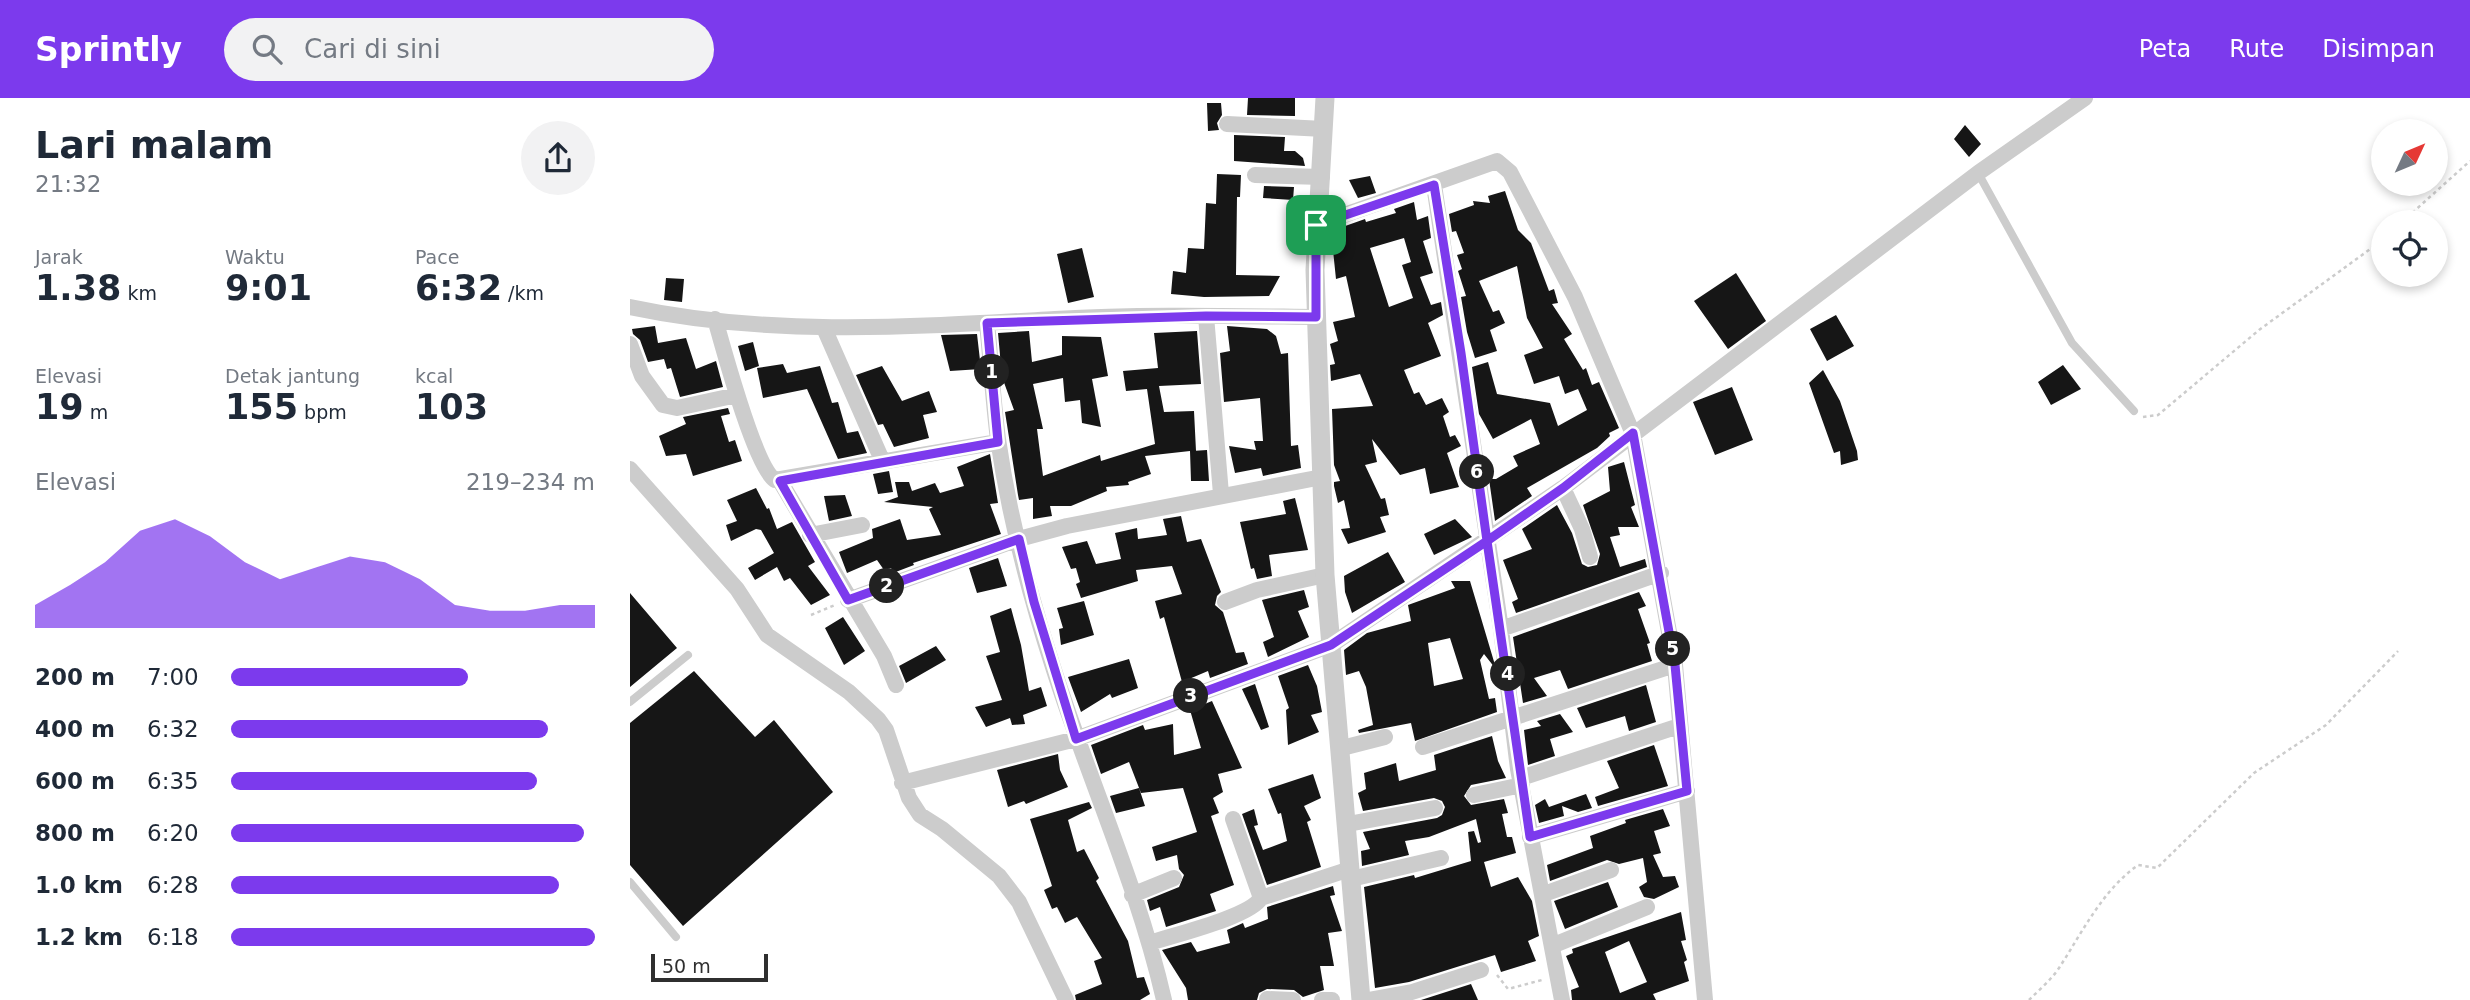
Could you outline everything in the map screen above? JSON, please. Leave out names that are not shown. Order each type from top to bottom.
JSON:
[{"type":"street","points":[[1325,98],[1322,177],[1316,225],[1316,317],[1325,575],[1342,748],[1361,1000]]},
{"type":"street","points":[[902,783],[1076,739],[1331,645],[1563,488],[1978,173],[2085,98]]},
{"type":"street","points":[[1227,124],[1324,129]]},
{"type":"street","points":[[1316,225],[1434,185],[1491,162],[1502,163],[1510,172],[1575,297],[1633,433],[1661,573],[1675,665],[1705,1000]]},
{"type":"street","points":[[1255,175],[1322,177]]},
{"type":"street","points":[[1434,185],[1459,340],[1521,782],[1554,945],[1562,1000]]},
{"type":"street","points":[[630,307],[715,319],[824,328],[1206,316],[1316,317]]},
{"type":"street","points":[[1206,316],[1221,494]]},
{"type":"street","points":[[715,319],[737,396],[763,464],[769,476],[780,481],[882,460],[998,442]]},
{"type":"street","points":[[987,323],[998,442],[1048,653],[1076,739],[1150,943],[1164,1000]]},
{"type":"street","points":[[824,328],[882,460]]},
{"type":"street","points":[[630,344],[642,376],[663,405],[677,408],[737,396]]},
{"type":"street","points":[[630,469],[737,589],[767,635],[849,692],[878,719],[888,737],[902,783],[920,816],[942,829],[999,876],[1018,902],[1066,1000]]},
{"type":"street","points":[[848,600],[1019,539],[1116,515],[1322,477]]},
{"type":"street","points":[[780,481],[848,600],[884,656],[897,685]]},
{"type":"street","points":[[1563,488],[1582,529],[1590,557]]},
{"type":"street","points":[[810,535],[862,525]]},
{"type":"street","points":[[1501,629],[1661,573]]},
{"type":"street","points":[[1224,602],[1256,590],[1325,575]]},
{"type":"street","points":[[1423,747],[1513,720],[1675,665]]},
{"type":"street","points":[[1474,795],[1521,782],[1679,726]]},
{"type":"street","points":[[1342,748],[1385,737]]},
{"type":"street","points":[[1530,837],[1687,791]]},
{"type":"street","points":[[1348,824],[1435,808]]},
{"type":"street","points":[[1150,943],[1258,904],[1261,898],[1233,819]]},
{"type":"street","points":[[1261,898],[1351,874],[1441,858]]},
{"type":"street","points":[[1544,894],[1611,870]]},
{"type":"street","points":[[1132,895],[1174,878]]},
{"type":"street","points":[[1554,945],[1647,907]]},
{"type":"street","points":[[1368,1000],[1412,992],[1481,970]]},
{"type":"street","points":[[1267,999],[1293,1000]]},
{"type":"street","points":[[1322,1000],[1332,1000]]},
{"type":"lane","points":[[1978,173],[2072,343],[2134,411]]},
{"type":"lane","points":[[630,702],[688,655]]},
{"type":"lane","points":[[630,882],[676,937]]},
{"type":"path","points":[[2415,210],[2470,161]]},
{"type":"path","points":[[2134,411],[2147,418],[2158,415],[2259,330],[2371,248]]},
{"type":"path","points":[[811,615],[848,600]]},
{"type":"path","points":[[2029,1000],[2057,970],[2084,926],[2120,878],[2138,865],[2157,868],[2254,773],[2326,725],[2398,651]]},
{"type":"path","points":[[1481,970],[1494,973],[1508,989],[1559,976]]},
{"type":"building","points":[[1248,98],[1295,98],[1295,116],[1247,115]]},
{"type":"building","points":[[1207,103],[1221,103],[1222,115],[1217,123],[1219,130],[1208,131]]},
{"type":"building","points":[[1965,125],[1981,144],[1969,157],[1954,139]]},
{"type":"building","points":[[1234,135],[1285,137],[1284,151],[1295,151],[1303,158],[1305,166],[1234,161]]},
{"type":"building","points":[[1217,174],[1241,175],[1240,197],[1237,197],[1236,275],[1280,276],[1269,296],[1204,297],[1171,294],[1173,271],[1186,273],[1188,248],[1204,249],[1206,203],[1216,204]]},
{"type":"building","points":[[1370,176],[1376,193],[1358,198],[1349,180]]},
{"type":"building","points":[[1264,186],[1294,187],[1293,200],[1263,198]]},
{"type":"building","points":[[1505,191],[1518,230],[1531,243],[1549,291],[1554,289],[1558,303],[1552,304],[1572,334],[1564,339],[1583,370],[1586,368],[1592,385],[1599,382],[1619,428],[1609,433],[1610,436],[1597,448],[1527,488],[1532,496],[1495,521],[1489,479],[1496,479],[1518,466],[1513,456],[1540,444],[1531,419],[1493,439],[1479,414],[1472,367],[1488,362],[1497,394],[1550,403],[1558,426],[1587,410],[1578,389],[1565,394],[1559,376],[1534,384],[1524,355],[1543,348],[1527,318],[1517,266],[1479,281],[1493,312],[1499,310],[1505,323],[1490,330],[1497,351],[1475,358],[1461,297],[1466,296],[1458,271],[1462,269],[1457,255],[1464,253],[1456,231],[1452,232],[1449,214],[1474,205],[1473,201],[1490,203],[1488,196]]},
{"type":"building","points":[[1414,202],[1417,220],[1428,216],[1431,238],[1423,241],[1433,273],[1420,277],[1431,305],[1441,302],[1443,315],[1428,323],[1441,356],[1404,370],[1414,394],[1419,392],[1426,405],[1442,398],[1449,412],[1443,416],[1450,437],[1455,435],[1461,446],[1447,453],[1459,487],[1430,494],[1425,468],[1400,475],[1372,439],[1377,462],[1365,465],[1381,499],[1385,498],[1389,515],[1380,517],[1386,532],[1348,544],[1341,529],[1350,528],[1344,500],[1338,503],[1334,486],[1334,482],[1340,481],[1334,465],[1332,409],[1373,406],[1360,374],[1331,381],[1330,365],[1335,364],[1330,344],[1338,341],[1333,322],[1355,317],[1346,276],[1336,279],[1331,231],[1365,219],[1366,222],[1396,213],[1394,209]],"holes":[[[1404,238],[1411,262],[1402,265],[1413,298],[1389,307],[1370,248]]]},
{"type":"building","points":[[1082,248],[1094,297],[1068,303],[1057,254]]},
{"type":"building","points":[[1736,273],[1766,321],[1728,349],[1694,301]]},
{"type":"building","points":[[666,278],[684,279],[682,302],[664,300]]},
{"type":"building","points":[[1836,315],[1854,346],[1827,361],[1810,329]]},
{"type":"building","points":[[655,326],[658,343],[686,338],[696,369],[716,361],[723,387],[680,397],[671,368],[667,369],[664,359],[648,362],[640,340],[633,334],[632,329]]},
{"type":"building","points":[[1227,326],[1267,329],[1276,336],[1281,354],[1288,353],[1291,446],[1298,445],[1301,468],[1263,476],[1261,468],[1235,473],[1229,446],[1256,450],[1254,441],[1263,441],[1260,398],[1224,402],[1220,353],[1230,351]]},
{"type":"building","points":[[1029,331],[1032,362],[1062,355],[1062,336],[1101,337],[1108,376],[1092,379],[1101,427],[1082,423],[1080,400],[1065,402],[1063,378],[1033,384],[1043,429],[1037,429],[1043,476],[1100,455],[1101,461],[1155,444],[1147,389],[1126,391],[1123,371],[1158,368],[1154,333],[1197,331],[1201,384],[1159,386],[1164,412],[1194,411],[1196,451],[1207,450],[1209,481],[1191,481],[1190,451],[1145,456],[1151,474],[1128,482],[1129,485],[1106,487],[1107,491],[1071,506],[1050,506],[1052,516],[1033,519],[1033,498],[1019,500],[1018,495],[1005,412],[1014,410],[1002,377],[998,333]]},
{"type":"building","points":[[977,334],[981,369],[950,371],[941,335]]},
{"type":"building","points":[[753,342],[759,366],[745,371],[738,346]]},
{"type":"building","points":[[783,364],[787,373],[820,366],[832,403],[838,402],[847,433],[858,431],[867,453],[838,459],[807,389],[763,398],[757,368]]},
{"type":"building","points":[[2063,365],[2081,389],[2051,405],[2038,382]]},
{"type":"building","points":[[882,366],[902,401],[929,391],[937,412],[923,415],[929,438],[894,447],[883,424],[878,425],[856,375]]},
{"type":"building","points":[[1823,370],[1840,401],[1857,451],[1858,460],[1841,465],[1840,451],[1834,453],[1809,383]]},
{"type":"building","points":[[1732,387],[1753,440],[1715,455],[1693,402]]},
{"type":"building","points":[[728,408],[730,414],[721,416],[729,442],[735,440],[742,461],[693,476],[686,454],[666,456],[659,436],[686,424],[683,417]]},
{"type":"building","points":[[990,454],[998,503],[990,504],[1001,534],[913,563],[914,565],[893,573],[891,568],[884,570],[877,560],[847,573],[839,552],[873,538],[872,529],[900,519],[907,540],[941,535],[929,509],[933,507],[884,502],[898,497],[895,482],[909,482],[912,491],[935,483],[940,493],[964,486],[957,467]]},
{"type":"building","points":[[1624,462],[1635,505],[1631,507],[1639,527],[1618,527],[1620,535],[1610,537],[1620,567],[1645,559],[1647,567],[1516,613],[1512,602],[1518,599],[1503,560],[1532,549],[1522,529],[1557,505],[1572,533],[1582,564],[1588,567],[1597,565],[1600,554],[1583,505],[1610,491],[1608,467]]},
{"type":"building","points":[[889,471],[893,492],[878,494],[873,474]]},
{"type":"building","points":[[756,488],[767,509],[769,508],[777,529],[792,522],[815,562],[808,566],[830,595],[811,605],[790,578],[784,581],[777,567],[755,580],[748,568],[774,553],[761,530],[756,529],[731,541],[726,525],[737,521],[727,500]]},
{"type":"building","points":[[845,495],[852,516],[829,521],[824,496]]},
{"type":"building","points":[[1295,498],[1308,550],[1269,555],[1272,576],[1257,579],[1254,568],[1251,569],[1240,522],[1286,514],[1283,501]]},
{"type":"building","points":[[1181,516],[1187,542],[1201,539],[1221,592],[1215,605],[1223,612],[1236,653],[1244,652],[1248,664],[1210,678],[1208,671],[1182,682],[1164,617],[1160,619],[1155,601],[1182,594],[1172,566],[1136,570],[1138,581],[1081,598],[1076,584],[1080,582],[1076,568],[1071,569],[1062,547],[1087,541],[1096,564],[1121,559],[1115,533],[1137,528],[1138,539],[1167,535],[1163,519]]},
{"type":"building","points":[[1455,519],[1472,537],[1434,555],[1424,534]]},
{"type":"building","points":[[1388,552],[1405,582],[1352,613],[1345,592],[1344,576]]},
{"type":"building","points":[[998,558],[1007,586],[977,593],[969,568]]},
{"type":"building","points":[[1451,581],[1470,581],[1495,665],[1495,668],[1484,654],[1480,660],[1489,699],[1495,698],[1497,712],[1415,741],[1411,723],[1359,733],[1358,730],[1373,725],[1366,687],[1359,671],[1346,675],[1344,650],[1367,633],[1411,621],[1408,605],[1455,588]],"holes":[[[1450,638],[1463,679],[1434,686],[1428,643]]]},
{"type":"building","points":[[1304,590],[1309,607],[1298,611],[1309,637],[1268,657],[1263,642],[1274,637],[1262,600]]},
{"type":"building","points":[[1639,592],[1646,606],[1638,609],[1650,643],[1647,644],[1652,661],[1568,689],[1560,670],[1534,678],[1547,696],[1523,703],[1513,637]]},
{"type":"building","points":[[630,593],[677,648],[630,687]]},
{"type":"building","points":[[1084,601],[1094,635],[1061,645],[1059,629],[1063,628],[1057,608]]},
{"type":"building","points":[[1011,608],[1029,691],[1041,687],[1047,706],[1023,715],[1025,724],[1012,725],[1010,718],[986,727],[975,707],[1002,700],[986,656],[1000,652],[990,616]]},
{"type":"building","points":[[843,617],[865,651],[844,665],[825,628]]},
{"type":"building","points":[[936,646],[946,660],[906,683],[899,666]]},
{"type":"building","points":[[1129,659],[1138,688],[1112,698],[1110,694],[1081,712],[1068,677]]},
{"type":"building","points":[[1308,665],[1317,686],[1322,712],[1311,715],[1319,732],[1288,745],[1286,710],[1289,708],[1278,676]]},
{"type":"building","points":[[694,671],[755,737],[774,720],[833,792],[683,926],[630,865],[630,723]]},
{"type":"building","points":[[1255,684],[1269,727],[1261,730],[1242,689]]},
{"type":"building","points":[[1646,685],[1656,722],[1629,731],[1625,716],[1586,728],[1577,708]]},
{"type":"building","points":[[1212,701],[1242,768],[1218,774],[1223,792],[1213,798],[1219,813],[1211,816],[1234,885],[1210,894],[1216,911],[1166,927],[1160,907],[1150,911],[1147,900],[1179,887],[1184,875],[1179,869],[1177,855],[1156,861],[1152,847],[1197,832],[1183,788],[1141,793],[1129,762],[1101,774],[1091,745],[1143,725],[1145,730],[1173,724],[1174,755],[1201,748],[1190,710]]},
{"type":"building","points":[[1560,714],[1573,732],[1550,739],[1555,756],[1528,765],[1524,730],[1541,726],[1537,721]]},
{"type":"building","points":[[1492,736],[1498,761],[1506,778],[1471,785],[1464,796],[1471,805],[1504,799],[1508,813],[1502,814],[1507,837],[1512,837],[1516,853],[1484,862],[1491,887],[1518,877],[1532,901],[1539,936],[1528,941],[1536,961],[1501,972],[1495,955],[1409,982],[1375,988],[1364,887],[1414,875],[1415,878],[1471,861],[1468,832],[1474,831],[1478,843],[1481,842],[1476,819],[1429,837],[1405,841],[1409,855],[1362,866],[1361,851],[1370,849],[1363,832],[1437,818],[1442,815],[1445,807],[1442,801],[1434,798],[1363,811],[1358,793],[1366,789],[1364,773],[1396,763],[1399,781],[1436,770],[1434,755]]},
{"type":"building","points":[[1654,745],[1668,786],[1598,806],[1595,797],[1619,788],[1607,761]]},
{"type":"building","points":[[1058,754],[1060,770],[1068,787],[1026,804],[1024,801],[1008,807],[997,770]]},
{"type":"building","points":[[1313,774],[1321,798],[1304,806],[1311,820],[1307,822],[1321,867],[1267,885],[1242,814],[1254,809],[1258,825],[1254,826],[1263,850],[1287,841],[1281,813],[1278,814],[1268,789]]},
{"type":"building","points":[[1139,788],[1145,806],[1116,813],[1110,796]]},
{"type":"building","points":[[1586,794],[1592,808],[1578,812],[1562,806],[1564,816],[1539,823],[1535,805],[1545,799],[1549,807]]},
{"type":"building","points":[[1089,802],[1092,808],[1068,820],[1077,852],[1084,849],[1099,878],[1096,881],[1128,941],[1137,978],[1144,977],[1150,994],[1140,1000],[1076,1000],[1075,995],[1102,984],[1094,961],[1102,958],[1077,917],[1065,923],[1057,907],[1052,909],[1044,890],[1052,886],[1030,819]]},
{"type":"building","points":[[1663,809],[1670,826],[1654,831],[1661,853],[1653,855],[1663,877],[1675,876],[1679,887],[1654,899],[1644,897],[1639,887],[1647,882],[1643,858],[1619,864],[1607,860],[1550,881],[1547,865],[1593,848],[1590,836],[1626,823],[1625,820]]},
{"type":"building","points":[[1608,882],[1618,907],[1565,929],[1554,901]]},
{"type":"building","points":[[1333,886],[1335,895],[1330,896],[1342,931],[1328,933],[1334,966],[1320,966],[1324,990],[1303,997],[1294,990],[1267,989],[1259,993],[1257,1000],[1188,1000],[1186,988],[1162,950],[1191,942],[1197,952],[1230,943],[1227,930],[1243,923],[1245,928],[1268,919],[1267,907]]},
{"type":"building","points":[[1681,912],[1686,940],[1681,941],[1687,960],[1684,962],[1689,981],[1653,994],[1656,1000],[1572,1000],[1571,990],[1579,987],[1566,956],[1573,953],[1572,949]],"holes":[[[1629,941],[1647,982],[1620,993],[1605,952]]]},
{"type":"building","points":[[1471,984],[1478,1000],[1421,1000]]},
{"type":"route","points":[[1316,225],[1316,317],[1206,316],[987,323],[998,442],[882,460],[780,481],[848,600],[1019,539],[1034,602],[1076,739],[1331,645],[1487,541],[1530,837],[1687,791],[1675,665],[1661,573],[1633,433],[1563,488],[1487,541],[1434,185],[1316,225]]}]
